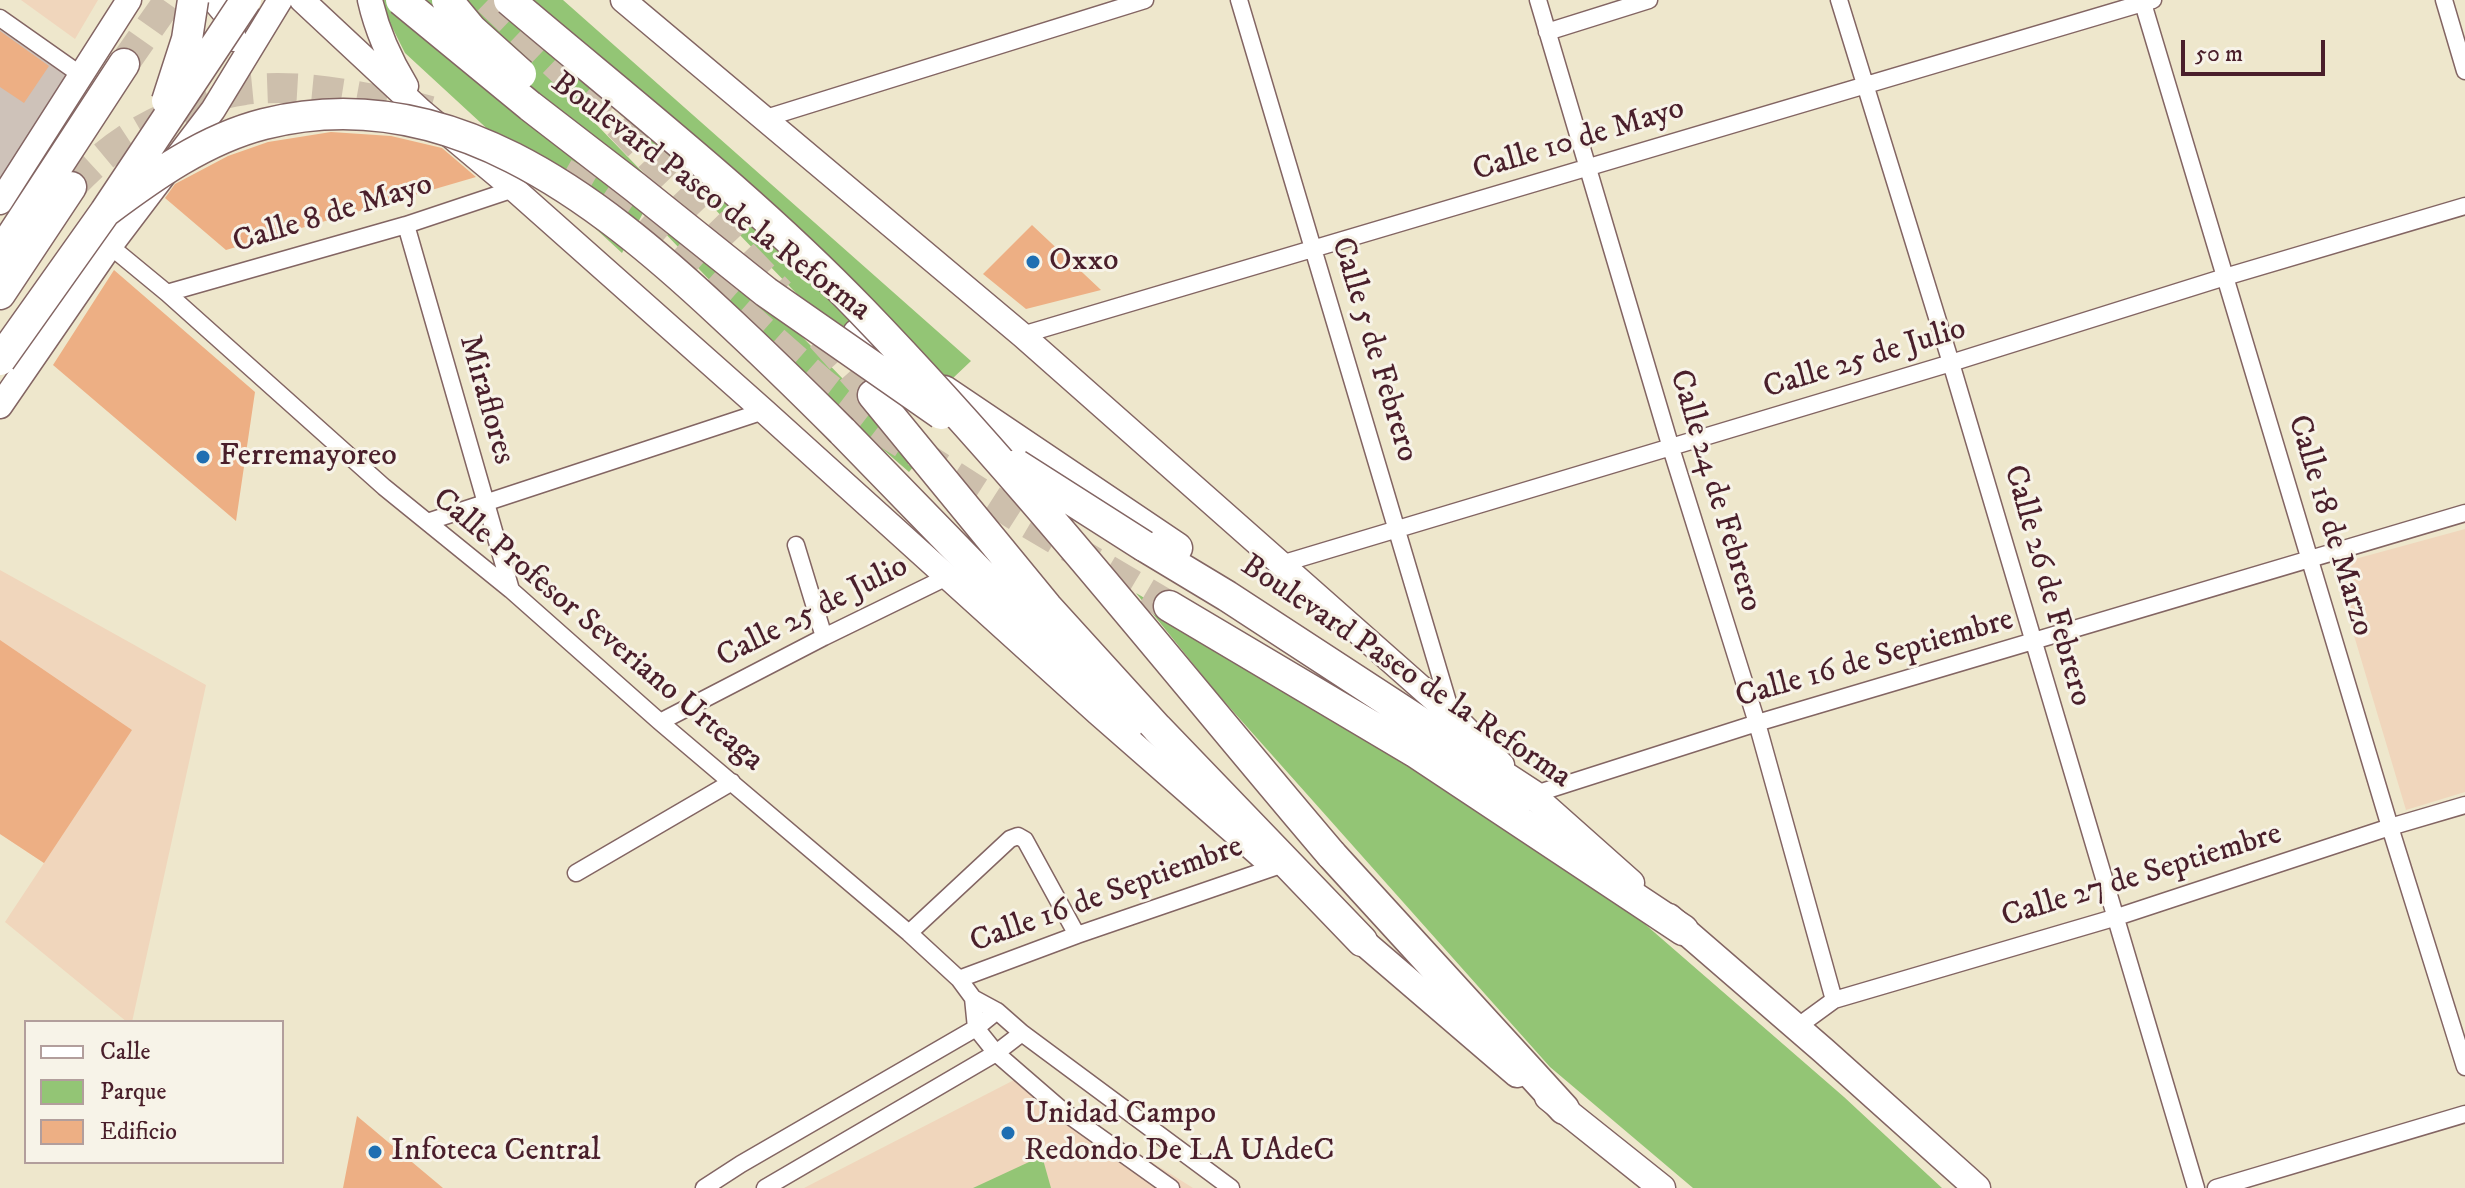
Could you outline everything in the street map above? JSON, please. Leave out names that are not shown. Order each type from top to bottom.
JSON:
[{"type":"highway","points":[[155,137],[187,39],[193,0]]},
{"type":"highway","points":[[0,360],[105,212],[246,0]]},
{"type":"highway","name":"Boulevard Paseo de la Reforma","points":[[401,0],[766,292],[1047,485],[1227,596],[1532,795]]},
{"type":"highway","points":[[447,0],[472,30],[505,60],[734,251],[1187,555],[1227,596]]},
{"type":"highway","name":"Boulevard Paseo de la Reforma","points":[[509,0],[750,205],[861,310],[982,440],[1331,854],[1564,1109]]},
{"type":"highway","points":[[0,254],[123,64]]},
{"type":"highway","points":[[105,212],[158,174],[213,143],[263,124],[311,116],[364,113],[440,127],[486,143],[577,196],[627,230],[676,272],[842,431],[1207,806]]},
{"type":"highway","points":[[0,294],[71,187]]},
{"type":"highway","points":[[873,395],[1047,607],[1157,728],[1362,941]]},
{"type":"highway","points":[[1169,606],[1415,752],[1683,930]]},
{"type":"main road","points":[[214,0],[228,17],[236,45],[234,77]]},
{"type":"main road","points":[[0,406],[110,246],[185,149],[234,77],[280,0]]},
{"type":"main road","points":[[302,0],[421,111],[514,189],[764,411],[1098,713],[1362,941]]},
{"type":"main road","points":[[370,0],[390,61],[421,111]]},
{"type":"main road","points":[[623,0],[1022,335],[1452,715],[1532,795]]},
{"type":"main road","points":[[0,202],[130,1]]},
{"type":"main road","name":"Boulevard Paseo de la Reforma","points":[[1532,795],[1977,1188]]},
{"type":"main road","name":"Boulevard Paseo de la Reforma","points":[[1362,941],[1518,1074],[1662,1188]]},
{"type":"street","points":[[766,118],[1145,0]]},
{"type":"street","name":"Calle 5 de Febrero","points":[[1239,0],[1452,715]]},
{"type":"street","name":"Calle 24 de Febrero","points":[[1538,0],[1671,448],[1757,723],[1834,1000]]},
{"type":"street","points":[[1547,32],[1649,0]]},
{"type":"street","name":"Calle 26 de Febrero","points":[[1839,0],[1951,363],[2196,1188]]},
{"type":"street","points":[[2444,0],[2465,71]]},
{"type":"street","name":"Calle 10 de Mayo","points":[[1022,335],[2146,1]]},
{"type":"street","name":"Calle 18 de Marzo","points":[[2146,1],[2225,277],[2465,1067]]},
{"type":"street","points":[[0,18],[81,75]]},
{"type":"street","name":"Calle 8 de Mayo","points":[[167,293],[406,225],[514,189]]},
{"type":"street","name":"Calle 25 de Julio","points":[[1281,564],[2465,206]]},
{"type":"street","name":"Miraflores","points":[[406,225],[511,590]]},
{"type":"street","name":"Calle Profesor Severiano Urteaga","points":[[110,246],[384,487],[511,590],[660,722],[909,933],[959,979],[973,998],[997,1011],[1022,1033],[1231,1188]]},
{"type":"street","points":[[427,522],[764,411]]},
{"type":"street","name":"Calle 16 de Septiembre","points":[[1532,795],[1757,723],[2465,513]]},
{"type":"street","points":[[796,545],[824,637]]},
{"type":"street","name":"Calle 25 de Julio","points":[[660,722],[949,576]]},
{"type":"street","points":[[576,873],[732,782]]},
{"type":"street","name":"Calle 27 de Septiembre","points":[[1797,1027],[1834,1000],[2117,917],[2465,805]]},
{"type":"street","points":[[909,933],[1010,839],[1018,836],[1025,840],[1077,935]]},
{"type":"street","name":"Calle 16 de Septiembre","points":[[959,979],[1275,867]]},
{"type":"street","points":[[973,998],[976,1028],[996,1053],[1063,1111],[1171,1188]]},
{"type":"street","points":[[704,1188],[976,1028],[997,1011]]},
{"type":"street","points":[[765,1188],[996,1053],[1022,1033]]},
{"type":"street","points":[[2216,1188],[2465,1114]]},
{"type":"shaded area","points":[[21,0],[98,0],[75,39]]},
{"type":"shaded area","points":[[0,29],[71,79],[0,186]]},
{"type":"shaded area","points":[[2465,529],[2465,792],[2406,810],[2333,565]]},
{"type":"shaded area","points":[[0,570],[206,685],[132,1020],[125,1020],[5,922],[44,863],[0,834]]},
{"type":"shaded area","name":"Unidad Campo Redondo De LA UAdeC","points":[[1018,1078],[1193,1188],[804,1188]]},
{"type":"green space","points":[[384,0],[563,0],[971,361],[914,415],[615,106],[594,122],[845,381],[917,462],[909,472],[809,385],[644,211],[622,253],[405,53],[385,13]]},
{"type":"green space","points":[[1136,593],[1410,754],[1601,886],[1844,1097],[1942,1188],[1693,1188],[1550,1067],[1215,691]]},
{"type":"green space","points":[[1042,1156],[1051,1188],[973,1188]]},
{"type":"building","points":[[0,31],[49,66],[24,103],[0,87]]},
{"type":"building","points":[[331,132],[391,136],[442,148],[476,177],[226,250],[165,198],[175,184],[228,156],[268,142]]},
{"type":"building","name":"Oxxo","points":[[1032,225],[1101,290],[1026,309],[983,274]]},
{"type":"building","name":"Ferremayoreo","points":[[114,270],[255,392],[236,521],[53,365]]},
{"type":"building","points":[[0,640],[132,730],[44,863],[0,834]]},
{"type":"building","name":"Infoteca Central","points":[[357,1116],[443,1188],[343,1188]]},
{"type":"tunnel","points":[[124,64],[169,0]]},
{"type":"tunnel","points":[[488,0],[611,117],[780,293]]},
{"type":"tunnel","points":[[71,187],[111,150],[138,132],[194,105],[230,93],[274,88],[318,90],[434,112]]},
{"type":"tunnel","points":[[564,173],[637,219],[823,384],[888,434],[1018,517],[1169,606]]},
{"type":"tunnel","points":[[821,337],[873,395]]},
{"type":"place","name":"Oxxo","points":[[1033,262]]},
{"type":"place","name":"Ferremayoreo","points":[[203,457]]},
{"type":"place","name":"Unidad Campo Redondo De LA UAdeC","points":[[1008,1133]]},
{"type":"place","name":"Infoteca Central","points":[[375,1152]]}]
